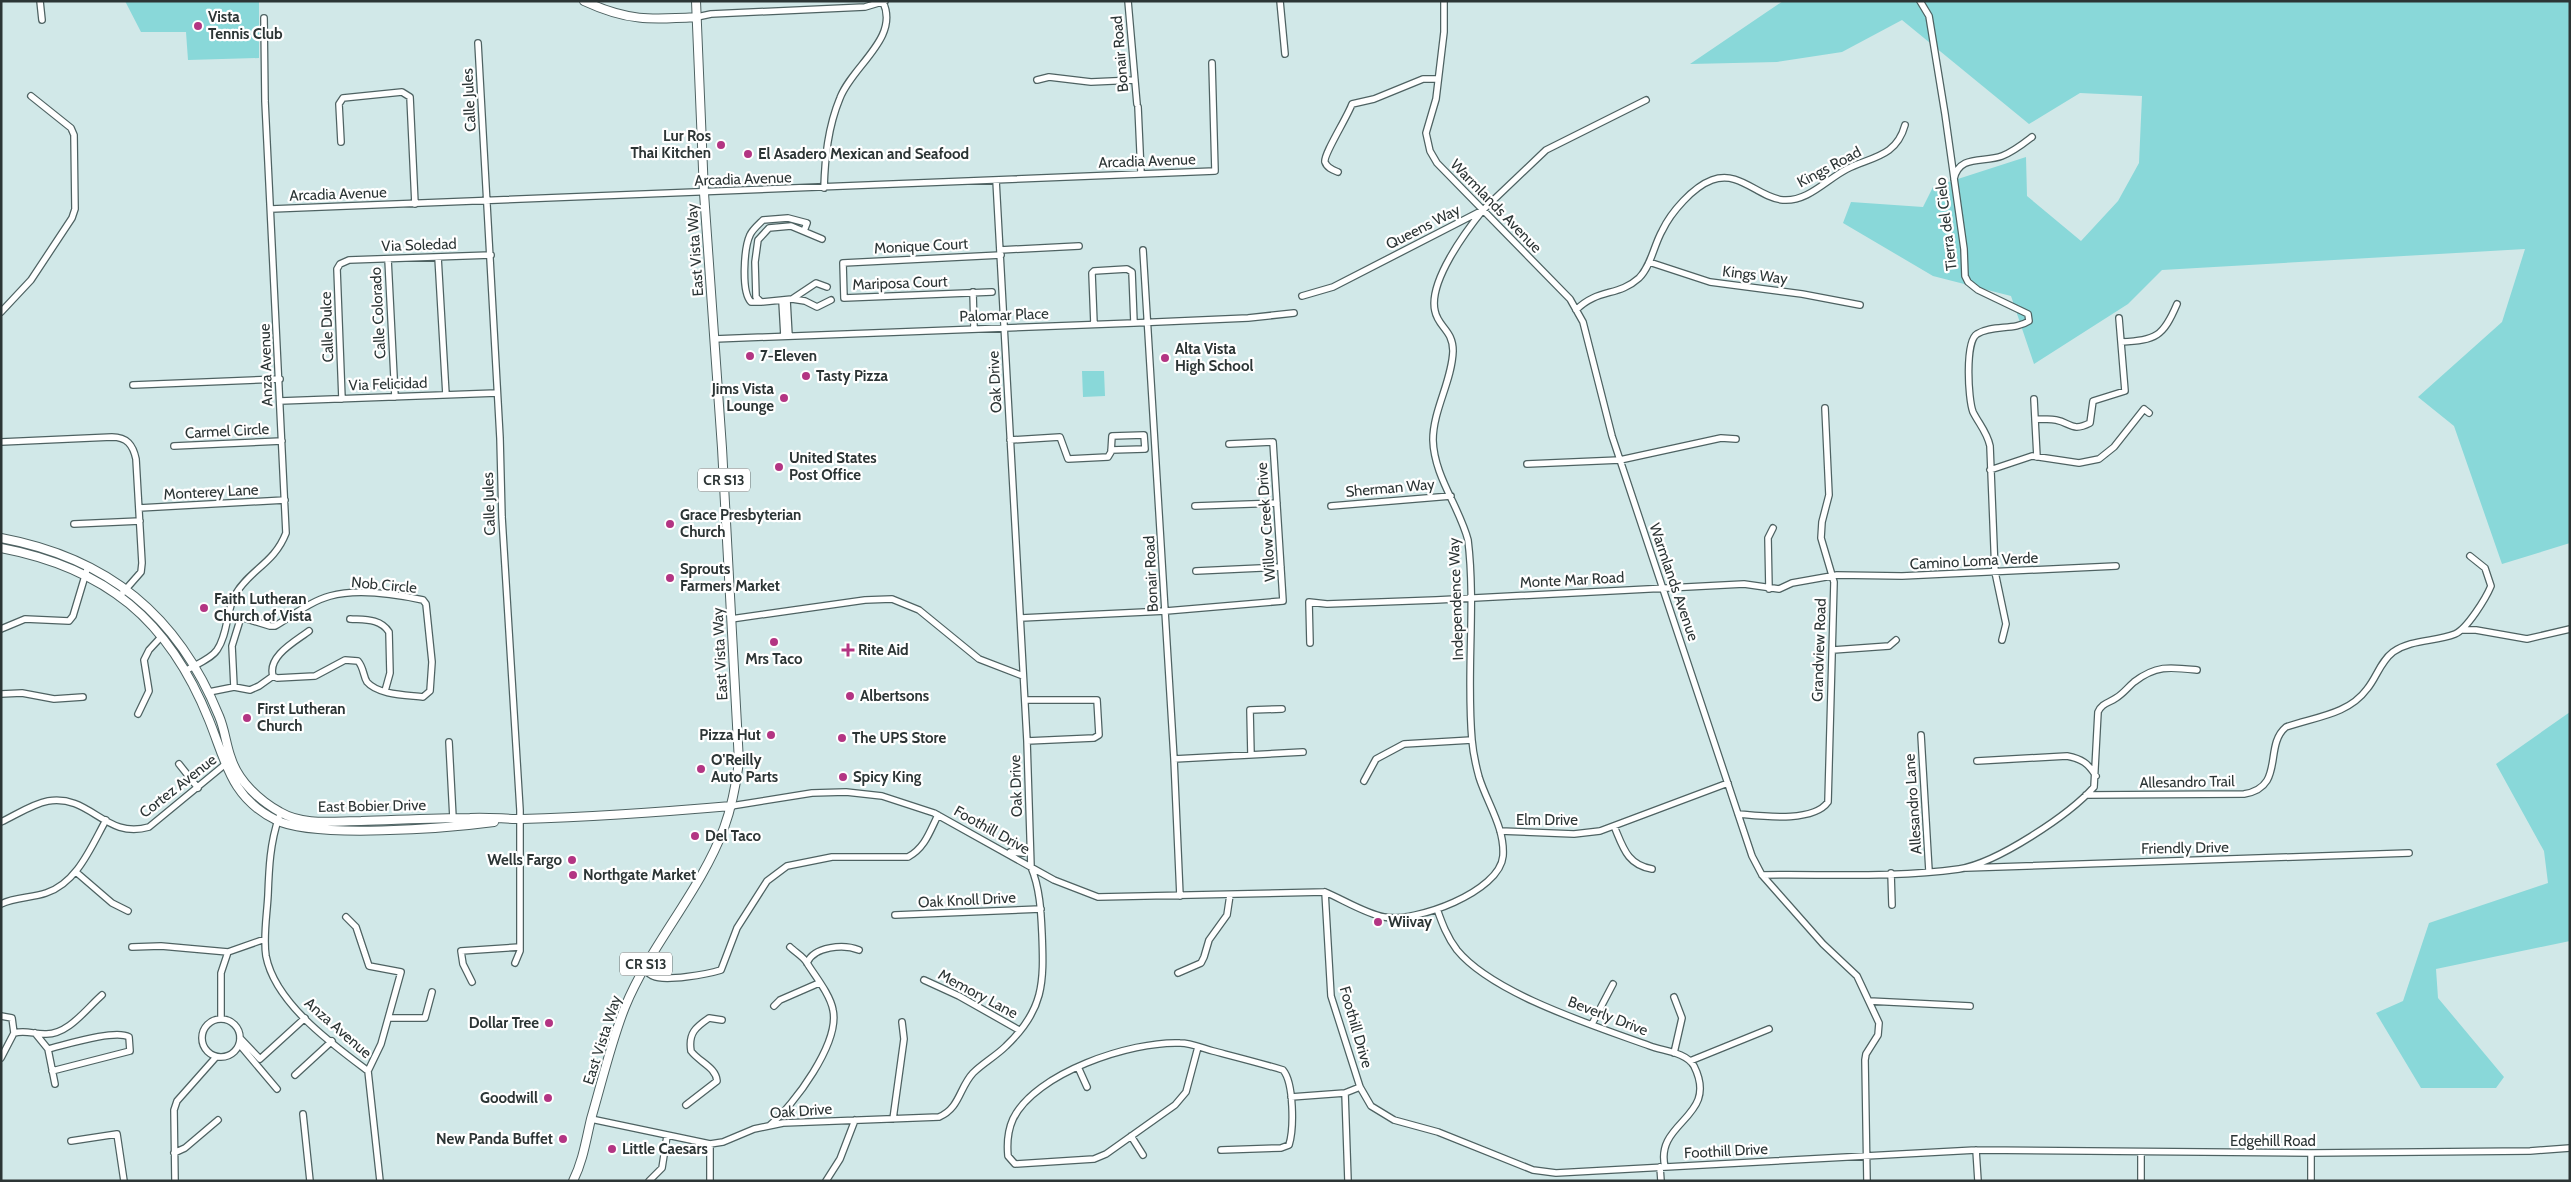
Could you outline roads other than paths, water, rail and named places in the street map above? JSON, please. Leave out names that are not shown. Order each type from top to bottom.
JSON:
[{"type":"main road","points":[[584,1],[610,13],[640,19],[697,17]]},
{"type":"main road","name":"East Vista Way","points":[[574,1181],[580,1167],[591,1119],[624,1009],[643,969],[708,862],[735,793],[739,749],[704,193],[696,1]]},
{"type":"main road","name":"East Bobier Drive","points":[[1,538],[46,548],[87,570],[127,588],[168,630],[195,665],[209,692],[220,719],[233,782],[251,805],[277,821],[323,831],[481,824],[520,819],[731,806]]},
{"type":"main road","name":"East Bobier Drive","points":[[1,548],[87,570],[132,606],[161,637],[185,671],[228,762],[245,784],[280,812],[303,820],[321,822],[453,818],[520,819]]},
{"type":"street","points":[[40,1],[42,20]]},
{"type":"street","name":"Bonair Road","points":[[1128,1],[1141,174]]},
{"type":"street","points":[[1280,1],[1285,54]]},
{"type":"street","name":"Warmlands Avenue","points":[[1444,1],[1444,32],[1436,99],[1426,133],[1430,151],[1437,163],[1570,299],[1583,322],[1620,460],[1738,814],[1762,875],[1823,944],[1857,976],[1879,1023],[1878,1034],[1866,1054],[1865,1060],[1867,1181]]},
{"type":"street","name":"Tierra del Cielo","points":[[1920,1],[1929,16],[1964,249],[1965,276],[1968,282],[1978,290],[2028,314],[2029,321],[2024,324],[1990,328],[1976,334],[1970,342],[1969,356],[1973,411],[1988,435],[1990,446],[1996,572],[2006,624],[2002,640]]},
{"type":"street","points":[[697,17],[711,14],[832,10],[865,7],[884,2],[888,16],[886,31],[848,81],[835,112],[825,156],[824,188]]},
{"type":"street","name":"Anza Avenue","points":[[185,671],[218,649],[227,613],[242,586],[272,558],[280,547],[286,533],[265,101],[264,18]]},
{"type":"street","name":"Calle Jules","points":[[478,43],[488,201],[502,517],[520,819],[520,947],[515,963]]},
{"type":"street","name":"Arcadia Avenue","points":[[271,209],[1215,171],[1212,63]]},
{"type":"street","points":[[1037,80],[1049,77],[1091,82],[1135,80]]},
{"type":"street","points":[[1338,172],[1330,169],[1325,162],[1325,152],[1345,123],[1352,104],[1374,99],[1423,79],[1438,79]]},
{"type":"street","points":[[341,142],[339,104],[343,98],[402,92],[410,97],[415,204]]},
{"type":"street","points":[[1,312],[31,280],[72,218],[75,209],[74,135],[71,128],[31,96]]},
{"type":"street","name":"Queens Way","points":[[1302,296],[1333,287],[1483,210],[1546,150],[1646,100]]},
{"type":"street","name":"Kings Road","points":[[1576,310],[1584,302],[1597,294],[1619,290],[1630,285],[1644,272],[1662,229],[1700,186],[1719,178],[1733,178],[1781,200],[1799,198],[1846,170],[1888,151],[1896,143],[1905,126]]},
{"type":"street","points":[[1954,181],[1958,168],[1963,162],[2001,157],[2032,137]]},
{"type":"street","name":"Oak Drive","points":[[591,1119],[710,1144],[770,1125],[939,1116],[948,1113],[972,1074],[1008,1045],[1037,1003],[1043,985],[1040,909],[1036,878],[1031,867],[1021,618],[996,180]]},
{"type":"street","name":"Independence Way","points":[[1483,210],[1452,251],[1433,303],[1435,313],[1453,341],[1453,355],[1433,437],[1434,458],[1463,522],[1468,540],[1472,740],[1479,777],[1500,831]]},
{"type":"street","points":[[804,231],[807,222],[792,218],[780,218],[763,220],[750,234],[745,264],[746,295],[751,302],[805,301],[817,307],[831,300]]},
{"type":"street","points":[[761,302],[755,293],[754,262],[758,240],[772,227],[791,226],[822,239]]},
{"type":"street","name":"Monique Court","points":[[843,262],[1080,246]]},
{"type":"street","name":"Bonair Road","points":[[1143,250],[1166,611],[1180,896]]},
{"type":"street","name":"Via Soledad","points":[[349,260],[490,255]]},
{"type":"street","points":[[438,257],[446,395]]},
{"type":"street","name":"Calle Colorado","points":[[388,259],[395,397]]},
{"type":"street","name":"Calle Dulce","points":[[342,399],[337,269],[340,264],[349,260]]},
{"type":"street","name":"Mariposa Court","points":[[843,262],[844,298],[992,292]]},
{"type":"street","name":"Kings Way","points":[[1649,262],[1710,282],[1802,294],[1860,305]]},
{"type":"street","points":[[1094,324],[1092,273],[1094,270],[1127,269],[1132,272],[1134,323]]},
{"type":"street","points":[[787,300],[816,283],[827,286]]},
{"type":"street","points":[[973,292],[974,328]]},
{"type":"street","points":[[786,336],[787,300]]},
{"type":"street","points":[[2121,342],[2146,341],[2158,336],[2168,326],[2177,304]]},
{"type":"street","name":"Palomar Place","points":[[714,339],[1248,318],[1294,312]]},
{"type":"street","points":[[2035,419],[2057,420],[2070,427],[2082,427],[2090,423],[2093,401],[2125,391],[2120,318]]},
{"type":"street","points":[[133,385],[280,380]]},
{"type":"street","name":"Via Felicidad","points":[[280,401],[497,392]]},
{"type":"street","points":[[2034,399],[2037,456]]},
{"type":"street","name":"Grandview Road","points":[[1738,814],[1761,816],[1807,814],[1818,811],[1828,802],[1834,576],[1821,538],[1822,522],[1829,496],[1825,408]]},
{"type":"street","points":[[1990,470],[2037,456],[2079,463],[2099,459],[2114,447],[2144,409],[2149,413]]},
{"type":"street","points":[[1010,440],[1060,437],[1068,459],[1108,458],[1111,450],[1112,436],[1144,435],[1145,449],[1111,450]]},
{"type":"street","points":[[1,442],[120,437],[127,440],[135,453],[142,562],[140,572],[119,597]]},
{"type":"street","points":[[1527,464],[1620,460],[1721,438],[1736,439]]},
{"type":"street","name":"Carmel Circle","points":[[174,446],[282,440]]},
{"type":"street","name":"Willow Creek Drive","points":[[1166,611],[1283,601],[1273,442],[1229,444]]},
{"type":"street","name":"Sherman Way","points":[[1332,506],[1451,496]]},
{"type":"street","name":"Monterey Lane","points":[[139,508],[285,500]]},
{"type":"street","points":[[1195,506],[1277,503]]},
{"type":"street","points":[[74,524],[140,521]]},
{"type":"street","points":[[1773,528],[1768,538],[1769,590],[1779,589],[1792,583],[1834,576]]},
{"type":"street","points":[[2462,630],[2487,596],[2492,586],[2485,568],[2470,556]]},
{"type":"street","name":"Camino Loma Verde","points":[[1834,576],[1871,577],[2116,566]]},
{"type":"street","points":[[1196,571],[1281,567]]},
{"type":"street","points":[[1,629],[25,620],[69,622],[73,616],[87,570]]},
{"type":"street","name":"Monte Mar Road","points":[[1310,643],[1309,602],[1327,604],[1744,584],[1769,590]]},
{"type":"street","name":"Nob Circle","points":[[227,613],[275,626],[320,599],[349,593],[402,595],[423,600],[432,662],[430,691],[423,697],[374,689],[366,680],[364,670],[358,661],[345,660],[315,676],[277,678],[272,676]]},
{"type":"street","points":[[731,619],[892,598],[919,610],[979,659],[1023,676]]},
{"type":"street","points":[[1021,618],[1166,611]]},
{"type":"street","points":[[234,687],[232,646],[241,617]]},
{"type":"street","points":[[350,619],[372,620],[380,623],[389,632],[390,673],[385,691]]},
{"type":"street","points":[[2462,630],[2476,630],[2527,639],[2570,629]]},
{"type":"street","name":"Allesandro Trail","points":[[2086,795],[2253,792],[2263,786],[2270,776],[2277,740],[2286,727],[2321,718],[2359,699],[2368,689],[2385,659],[2395,651],[2424,640],[2455,634],[2462,630]]},
{"type":"street","points":[[209,692],[234,687],[250,690],[272,676],[272,668],[277,658],[309,632]]},
{"type":"street","points":[[138,714],[149,691],[144,660],[149,650],[161,637]]},
{"type":"street","points":[[1833,650],[1889,646],[1896,640]]},
{"type":"street","points":[[1762,875],[1929,871],[1961,868],[1995,855],[2036,834],[2094,787],[2098,712],[2101,706],[2117,698],[2132,683],[2154,669],[2170,667],[2197,670]]},
{"type":"street","points":[[1,694],[22,693],[54,698],[83,697]]},
{"type":"street","points":[[1025,700],[1096,700],[1099,735],[1094,738],[1027,741]]},
{"type":"street","points":[[1251,755],[1250,710],[1282,709]]},
{"type":"street","name":"Allesandro Lane","points":[[1921,735],[1929,871]]},
{"type":"street","points":[[1364,781],[1376,759],[1404,744],[1472,740]]},
{"type":"street","points":[[448,742],[453,818]]},
{"type":"street","points":[[1174,759],[1303,752]]},
{"type":"street","points":[[1977,761],[2067,756],[2080,758],[2088,763],[2096,776]]},
{"type":"street","name":"Cortez Avenue","points":[[2,819],[38,804],[62,801],[82,807],[124,830],[136,831],[149,827],[228,762]]},
{"type":"street","points":[[179,764],[198,788]]},
{"type":"street","name":"Elm Drive","points":[[1325,892],[1382,917],[1410,917],[1437,909],[1491,881],[1499,871],[1503,857],[1500,831],[1583,834],[1614,826],[1728,783]]},
{"type":"street","name":"Foothill Drive","points":[[731,806],[795,795],[846,792],[882,796],[914,805],[938,815],[1004,850],[1054,880],[1098,898],[1325,892],[1330,996],[1360,1088],[1371,1106],[1383,1116],[1438,1132],[1533,1170],[1556,1173],[1976,1150]]},
{"type":"street","name":"Anza Avenue","points":[[280,812],[271,845],[266,939],[267,959],[274,978],[287,999],[305,1018],[368,1071],[380,1181]]},
{"type":"street","points":[[643,969],[654,977],[667,978],[711,973],[721,970],[737,928],[768,881],[787,866],[832,857],[908,857],[917,852],[926,841],[938,815]]},
{"type":"street","points":[[1,904],[50,892],[63,884],[76,872],[106,820]]},
{"type":"street","points":[[1614,826],[1630,860],[1639,866],[1652,869]]},
{"type":"street","points":[[1004,850],[1018,854],[1030,848]]},
{"type":"street","name":"Friendly Drive","points":[[1961,868],[2409,853]]},
{"type":"street","points":[[76,872],[112,903],[128,911]]},
{"type":"street","points":[[1891,873],[1892,904]]},
{"type":"street","points":[[1178,974],[1201,963],[1209,940],[1227,916],[1230,895]]},
{"type":"street","name":"Oak Knoll Drive","points":[[895,916],[1040,909]]},
{"type":"street","name":"Beverly Drive","points":[[1437,909],[1448,936],[1458,951],[1494,981],[1517,994],[1592,1024],[1674,1053],[1690,1061]]},
{"type":"street","points":[[346,917],[356,927],[369,966],[401,972],[389,1018],[378,1051],[368,1071]]},
{"type":"street","points":[[132,946],[161,946],[228,952],[266,939]]},
{"type":"street","points":[[807,963],[811,957],[835,947],[849,946],[858,950]]},
{"type":"street","points":[[472,982],[463,964],[461,951],[520,947]]},
{"type":"street","points":[[770,1125],[800,1094],[815,1070],[834,1020],[833,1009],[807,963],[790,948]]},
{"type":"street","points":[[221,1019],[221,973],[228,952]]},
{"type":"street","name":"Memory Lane","points":[[924,980],[959,996],[1019,1030]]},
{"type":"street","points":[[774,1006],[780,1000],[819,983]]},
{"type":"street","points":[[1592,1024],[1613,984]]},
{"type":"street","points":[[389,1018],[425,1018],[432,992]]},
{"type":"street","points":[[14,1034],[22,1031],[34,1033],[60,1032],[102,995]]},
{"type":"street","points":[[1674,997],[1682,1018],[1674,1053]]},
{"type":"street","points":[[1870,1001],[1970,1006]]},
{"type":"street","points":[[1,1016],[12,1018],[14,1034],[1,1058]]},
{"type":"street","points":[[240,1041],[260,1059],[305,1018]]},
{"type":"street","points":[[686,1105],[717,1081],[712,1069],[691,1051],[693,1031],[709,1018],[722,1020]]},
{"type":"street","points":[[216,1057],[206,1050],[202,1033],[210,1023],[221,1019],[227,1020],[236,1027],[240,1041],[277,1089]]},
{"type":"street","points":[[893,1119],[904,1040],[902,1022]]},
{"type":"street","points":[[1661,1181],[1667,1139],[1696,1108],[1699,1099],[1698,1079],[1690,1061],[1768,1029]]},
{"type":"street","points":[[34,1033],[48,1049],[55,1084]]},
{"type":"street","points":[[48,1049],[122,1034],[129,1037],[130,1051],[52,1071]]},
{"type":"street","points":[[175,1181],[174,1110],[177,1101],[216,1057],[233,1054],[240,1041]]},
{"type":"street","points":[[295,1075],[332,1041]]},
{"type":"street","points":[[1198,1047],[1186,1092],[1175,1105],[1106,1154],[1094,1159],[1015,1164],[1008,1156],[1007,1145],[1012,1120],[1020,1108],[1040,1090],[1078,1067],[1114,1054],[1159,1044],[1182,1043],[1198,1047],[1283,1070],[1288,1076],[1291,1097],[1291,1138],[1289,1145],[1281,1148],[1221,1150]]},
{"type":"street","points":[[1078,1067],[1087,1087]]},
{"type":"street","points":[[1291,1097],[1345,1093],[1360,1088]]},
{"type":"street","points":[[1345,1093],[1348,1181]]},
{"type":"street","points":[[303,1114],[310,1181]]},
{"type":"street","points":[[174,1153],[185,1148],[218,1120]]},
{"type":"street","points":[[826,1181],[840,1159],[855,1120]]},
{"type":"street","points":[[71,1141],[110,1133],[117,1134],[124,1181]]},
{"type":"street","points":[[649,1181],[662,1168],[668,1136]]},
{"type":"street","points":[[1130,1136],[1143,1155]]},
{"type":"street","points":[[710,1144],[710,1181]]},
{"type":"street","points":[[1976,1150],[1978,1181]]},
{"type":"street","name":"Edgehill Road","points":[[1976,1150],[2311,1153],[2569,1150]]},
{"type":"street","points":[[2141,1152],[2142,1181]]},
{"type":"street","points":[[2310,1181],[2311,1153]]},
{"type":"place","name":"Vista Tennis Club","points":[[198,26]]},
{"type":"place","name":"Lur Ros Thai Kitchen","points":[[721,145]]},
{"type":"place","name":"El Asadero Mexican and Seafood","points":[[748,154]]},
{"type":"place","name":"7-Eleven","points":[[750,356]]},
{"type":"place","name":"Alta Vista High School","points":[[1165,358]]},
{"type":"place","name":"Tasty Pizza","points":[[806,376]]},
{"type":"place","name":"Jims Vista Lounge","points":[[784,398]]},
{"type":"place","name":"United States Post Office","points":[[779,467]]},
{"type":"place","name":"Grace Presbyterian Church","points":[[670,524]]},
{"type":"place","name":"Sprouts Farmers Market","points":[[670,578]]},
{"type":"place","name":"Faith Lutheran Church of Vista","points":[[204,608]]},
{"type":"place","name":"Mrs Taco","points":[[774,642]]},
{"type":"place","name":"Rite Aid","points":[[848,650]]},
{"type":"place","name":"Albertsons","points":[[850,696]]},
{"type":"place","name":"First Lutheran Church","points":[[247,718]]},
{"type":"place","name":"Pizza Hut","points":[[771,735]]},
{"type":"place","name":"The UPS Store","points":[[842,738]]},
{"type":"place","name":"O'Reilly Auto Parts","points":[[701,769]]},
{"type":"place","name":"Spicy King","points":[[843,777]]},
{"type":"place","name":"Del Taco","points":[[695,836]]},
{"type":"place","name":"Wells Fargo","points":[[572,860]]},
{"type":"place","name":"Northgate Market","points":[[573,875]]},
{"type":"place","name":"Wiivay","points":[[1378,922]]},
{"type":"place","name":"Dollar Tree","points":[[549,1023]]},
{"type":"place","name":"Goodwill","points":[[548,1098]]},
{"type":"place","name":"New Panda Buffet","points":[[563,1139]]},
{"type":"place","name":"Little Caesars","points":[[612,1149]]}]
